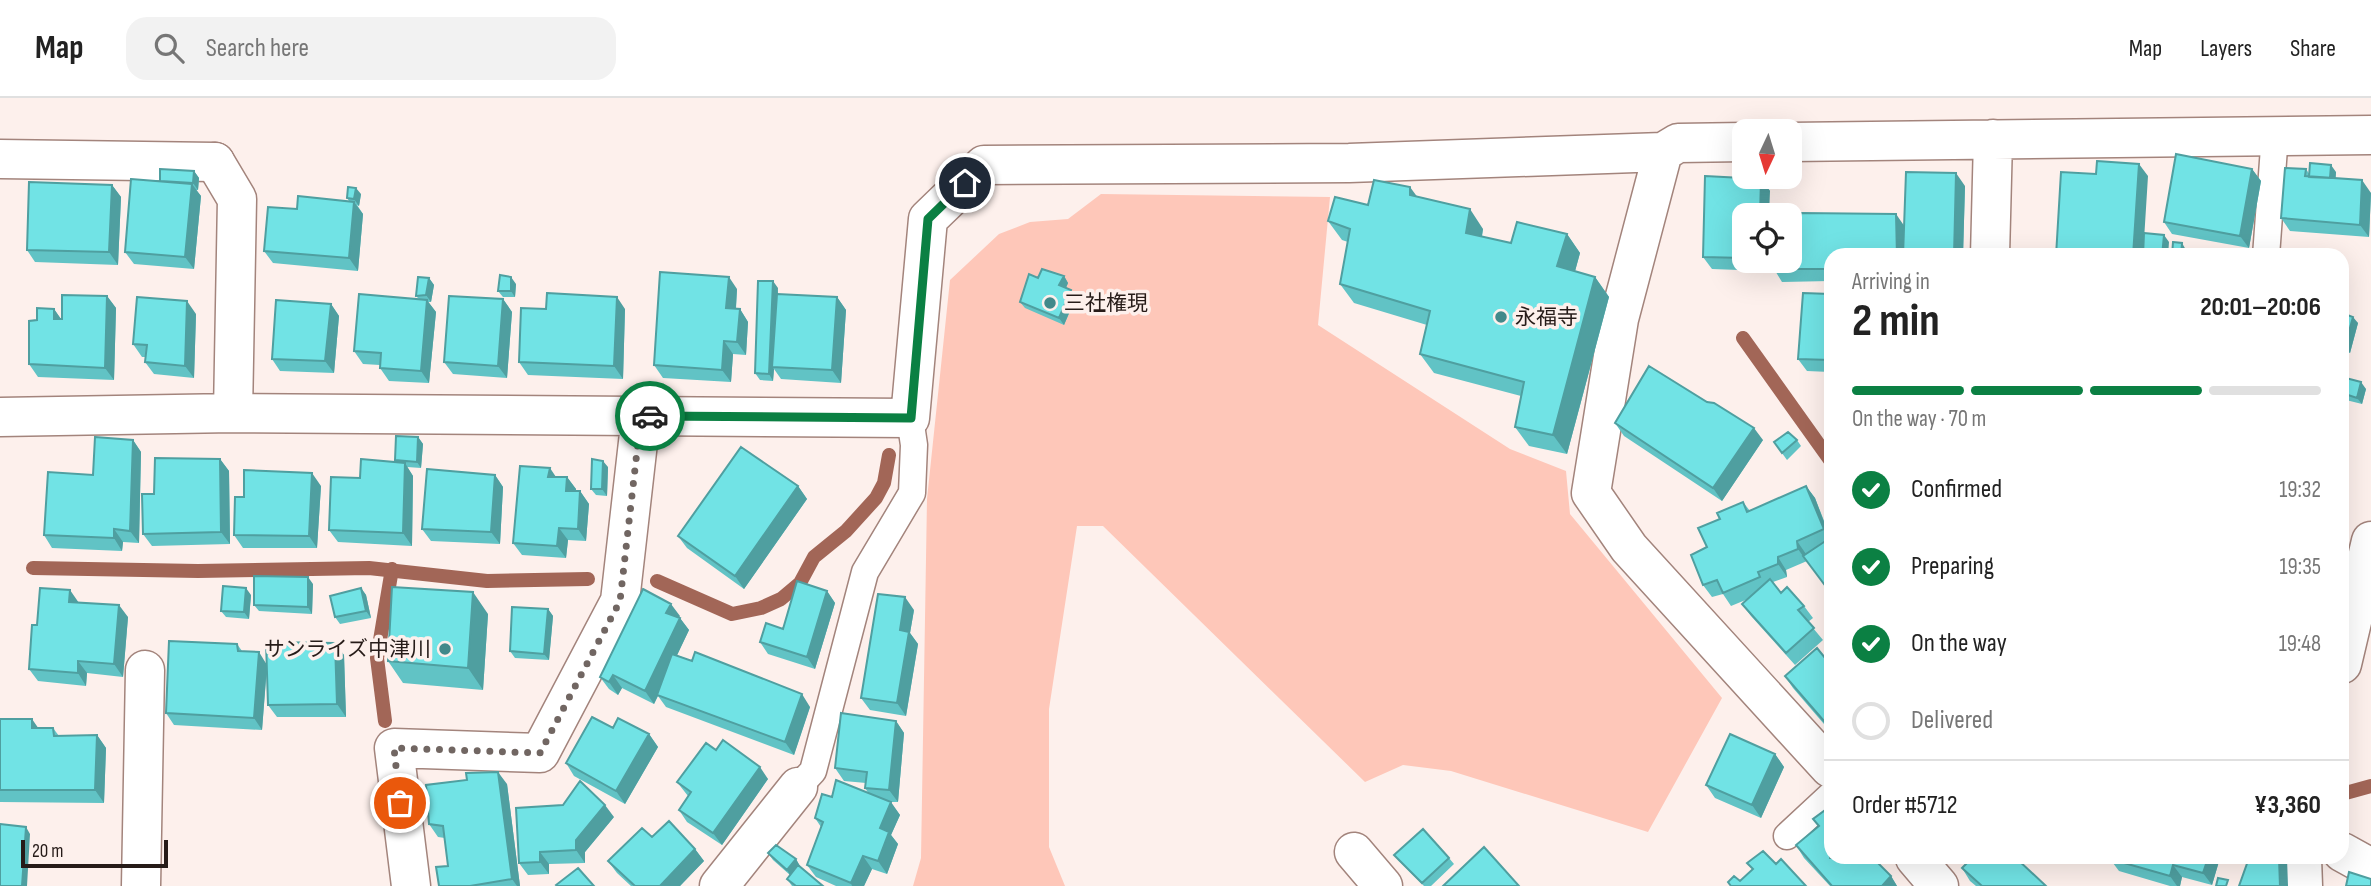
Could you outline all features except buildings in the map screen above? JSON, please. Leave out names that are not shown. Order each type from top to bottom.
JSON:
[{"type":"street","points":[[1802,142],[2275,134],[2371,135]]},
{"type":"street","points":[[1990,248],[1993,139]]},
{"type":"street","points":[[0,417],[233,413],[911,418],[928,219],[984,165],[1349,163],[1663,152],[1678,143],[1732,142]]},
{"type":"street","points":[[1663,152],[1619,319],[1591,493],[1629,548],[1824,761]]},
{"type":"street","points":[[0,159],[215,162],[237,199],[233,413]]},
{"type":"street","points":[[411,886],[394,748],[540,753],[620,601],[641,416]]},
{"type":"street","points":[[2353,657],[2371,541]]},
{"type":"street","points":[[141,886],[145,670]]},
{"type":"street","points":[[719,886],[798,787]]},
{"type":"street","points":[[1353,852],[1383,886]]},
{"type":"street","points":[[2349,856],[2371,868]]},
{"type":"street","points":[[1920,864],[1939,886]]},
{"type":"street","points":[[2302,864],[2303,886]]},
{"type":"lane","points":[[2267,248],[2275,134]]},
{"type":"lane","points":[[798,787],[813,771],[865,572],[912,493],[914,445],[911,418]]},
{"type":"lane","points":[[1787,836],[1824,802]]},
{"type":"shaded area","points":[[1101,194],[1330,197],[1318,325],[1510,449],[1566,471],[1570,514],[1722,698],[1648,832],[1451,771],[1403,765],[1365,782],[1103,526],[1077,526],[1049,709],[1049,847],[1065,886],[913,886],[921,858],[927,499],[950,280],[999,234],[1030,222],[1068,219]]},
{"type":"waterway","points":[[1743,338],[1824,452]]},
{"type":"waterway","points":[[657,581],[732,614],[761,608],[781,599],[800,583],[814,557],[846,531],[876,498],[884,483],[889,455]]},
{"type":"waterway","points":[[33,568],[198,571],[369,568],[487,581],[588,579]]},
{"type":"waterway","points":[[385,721],[377,658],[392,569]]},
{"type":"waterway","points":[[2349,792],[2371,786]]},
{"type":"way so far","points":[[400,803],[394,748],[540,753],[620,601],[641,416],[650,416]]},
{"type":"place","name":"三社権現","points":[[1050,303]]},
{"type":"place","name":"永福寺","points":[[1501,317]]},
{"type":"place","name":"サンライズ中津川","points":[[445,649]]},
{"type":"route","points":[[650,416],[911,418],[928,219],[965,183]]}]
